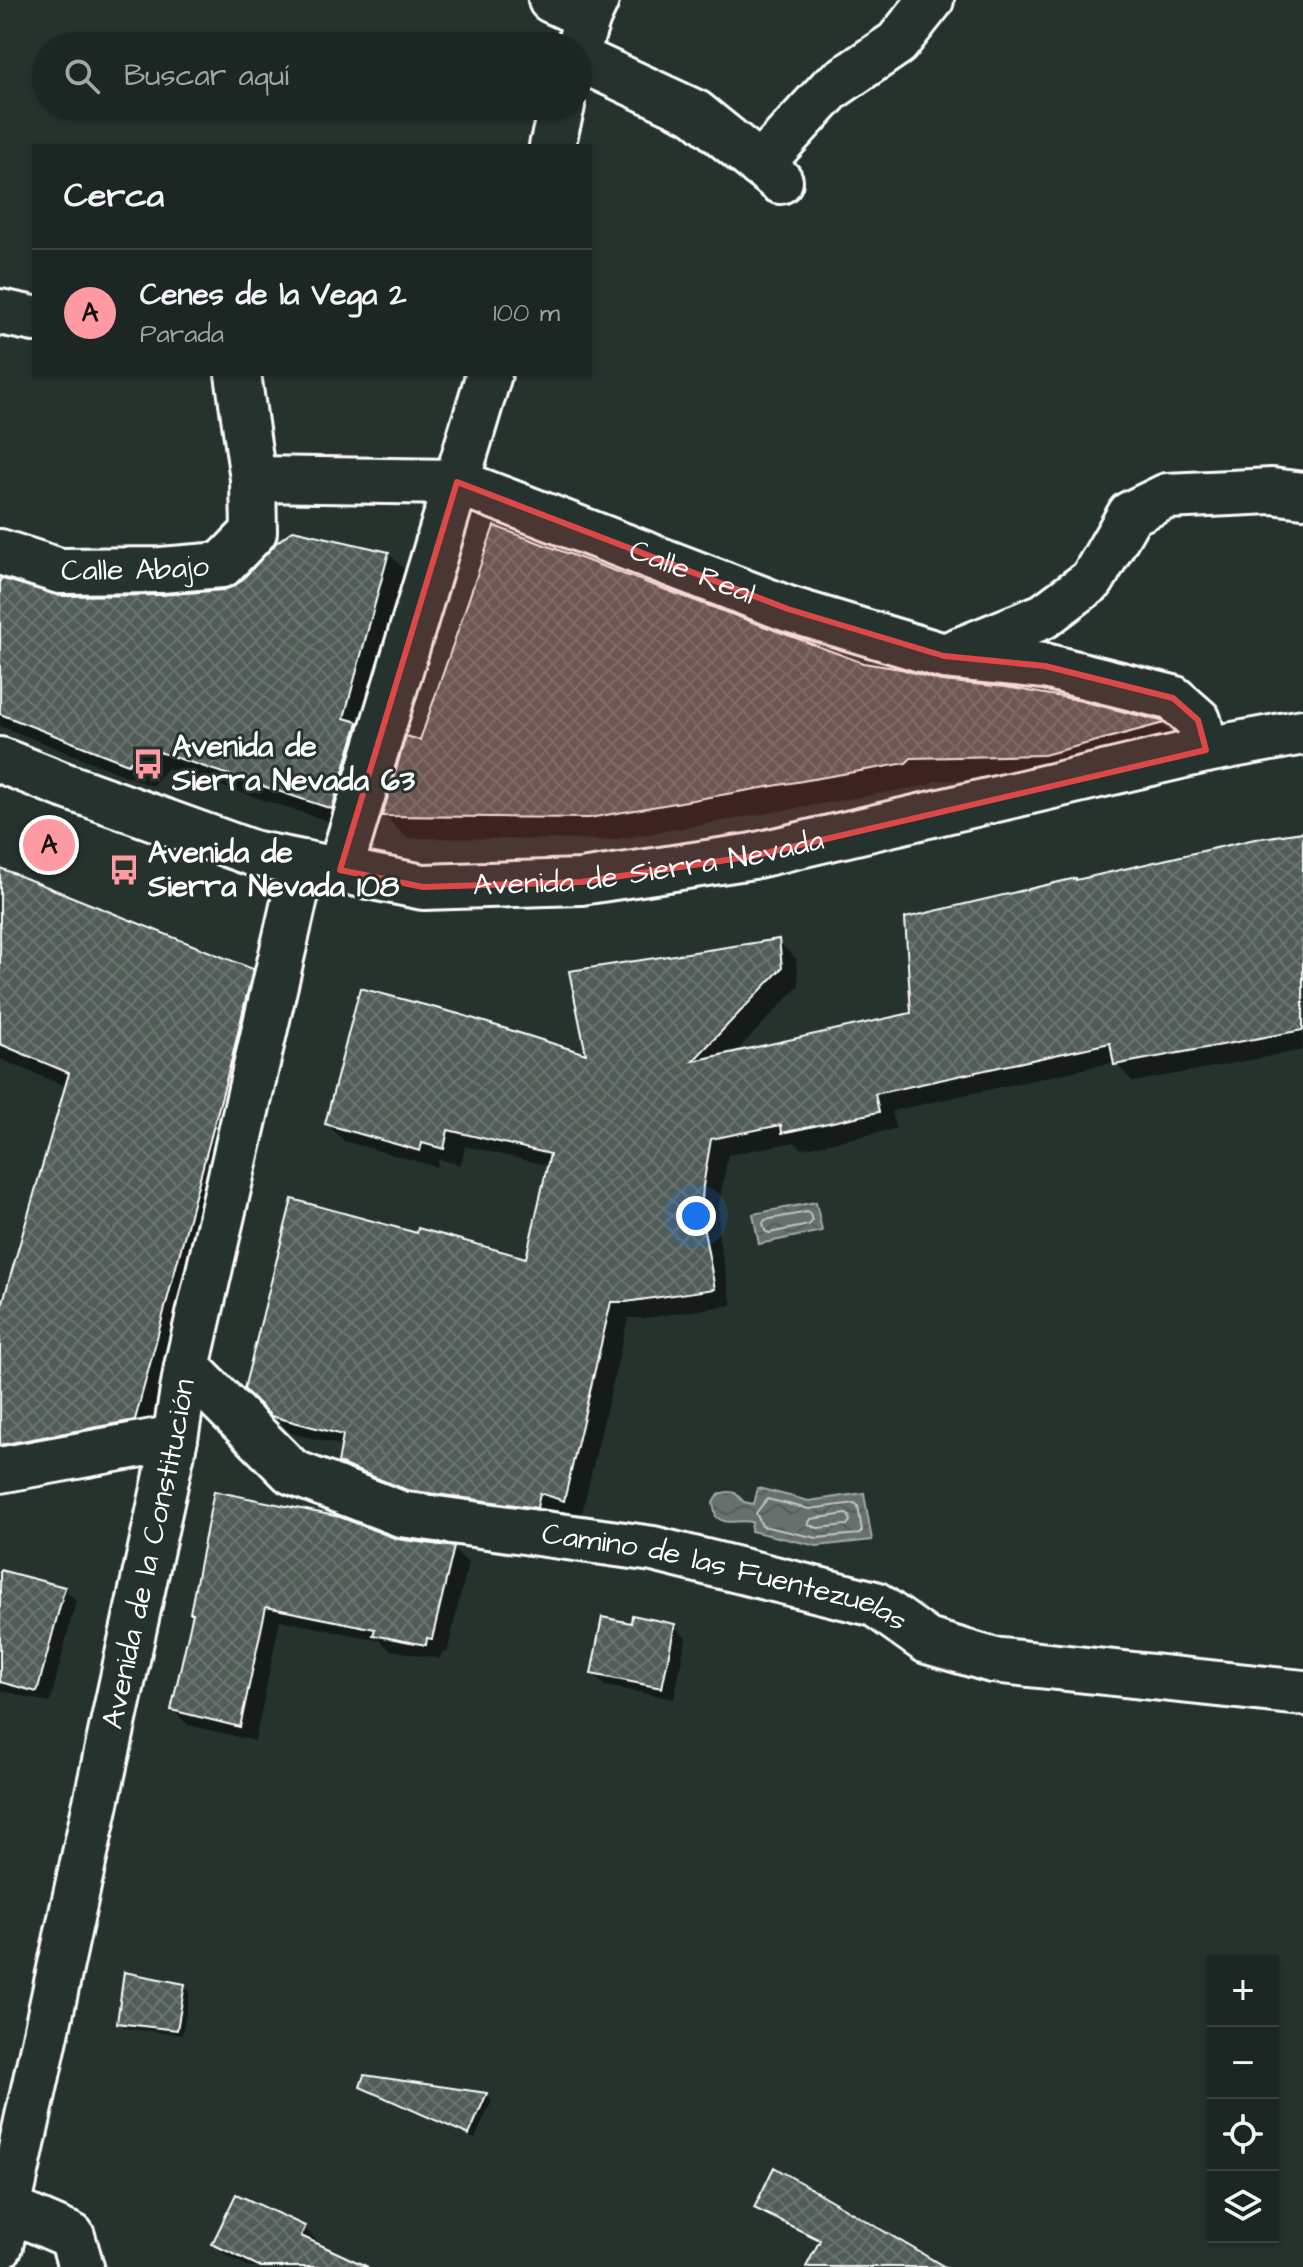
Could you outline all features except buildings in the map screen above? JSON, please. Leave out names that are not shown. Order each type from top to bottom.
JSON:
[{"type":"street","points":[[592,65],[696,113],[770,173],[831,88],[897,43],[931,0]]},
{"type":"street","points":[[552,144],[558,120]]},
{"type":"street","points":[[0,312],[32,319]]},
{"type":"street","points":[[238,376],[253,479]]},
{"type":"street","name":"Avenida de la Constitución","points":[[5,2228],[175,1438],[187,1367],[321,866],[457,482],[488,376]]},
{"type":"street","name":"Calle Real","points":[[253,479],[457,482],[788,609],[944,656],[1045,666],[1173,698],[1198,720],[1206,750]]},
{"type":"street","name":"Calle Abajo","points":[[0,552],[60,571],[161,570],[222,565],[254,532],[253,479]]},
{"type":"street","points":[[944,656],[1044,616],[1092,580],[1130,514],[1167,496],[1272,491],[1303,495]]},
{"type":"street","name":"Avenida de Sierra Nevada","points":[[0,760],[252,853],[423,887],[581,882],[753,856],[1206,750],[1303,732]]},
{"type":"street","name":"Camino de las Fuentezuelas","points":[[187,1367],[292,1472],[401,1514],[653,1549],[727,1567],[875,1604],[927,1641],[992,1660],[1303,1693]]},
{"type":"street","points":[[0,1470],[175,1438]]},
{"type":"street","points":[[5,2228],[72,2236],[81,2267]]},
{"type":"highlighted area","points":[[457,482],[788,609],[944,656],[1045,666],[1173,698],[1198,720],[1206,750],[753,856],[581,882],[423,887],[340,870]]},
{"type":"water","points":[[816,1202],[822,1231],[759,1244],[753,1214]]},
{"type":"water","points":[[758,1488],[809,1501],[864,1493],[872,1540],[817,1546],[751,1531],[752,1522],[729,1522],[716,1517],[713,1503],[719,1495],[735,1493],[744,1502],[754,1504]]},
{"type":"place","name":"Avenida de Sierra Nevada 63","points":[[148,764]]},
{"type":"place","name":"Cenes de la Vega 2","points":[[49,845]]},
{"type":"place","name":"Avenida de Sierra Nevada 108","points":[[124,870]]}]
